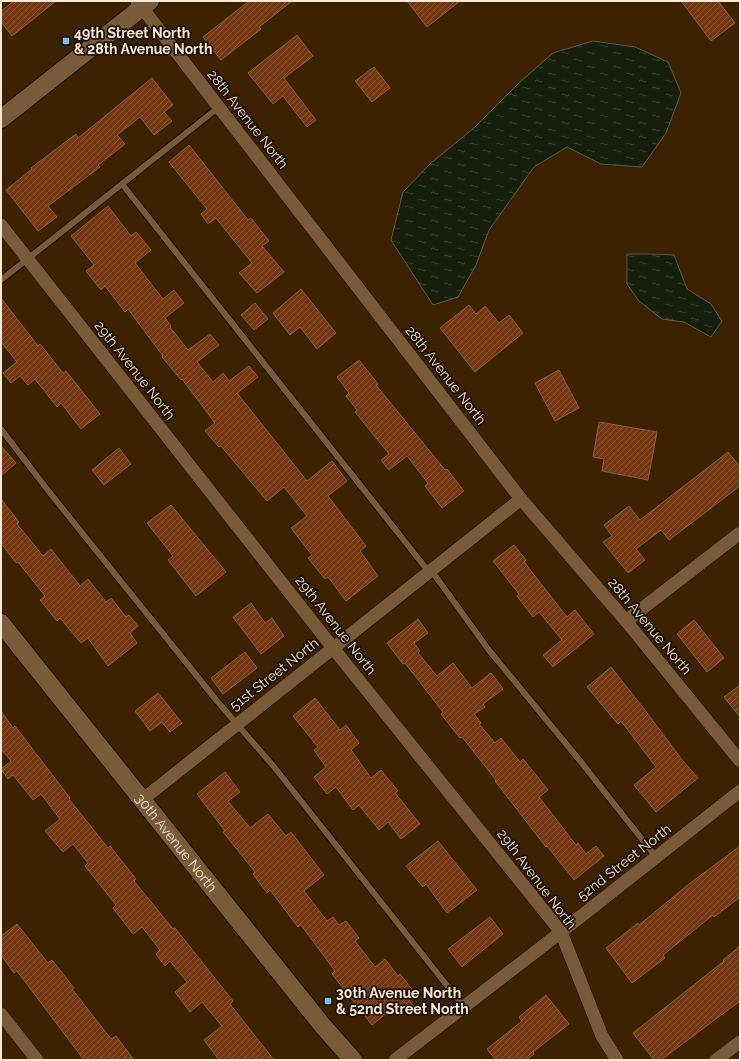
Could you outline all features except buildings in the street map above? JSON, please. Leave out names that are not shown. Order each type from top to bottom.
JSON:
[{"type":"street","name":"28th Avenue North","points":[[143,3],[219,107],[522,499],[626,621],[740,761]]},
{"type":"street","points":[[1,119],[143,3]]},
{"type":"street","name":"29th Avenue North","points":[[1,225],[333,648],[561,932],[602,1036],[617,1060]]},
{"type":"street","name":"51st Street North","points":[[142,800],[522,499]]},
{"type":"street","points":[[626,621],[740,533]]},
{"type":"street","name":"30th Avenue North","points":[[1,623],[322,1025],[353,1060]]},
{"type":"street","name":"52nd Street North","points":[[396,1060],[740,791]]},
{"type":"street","points":[[1,1014],[37,1060]]},
{"type":"street","points":[[716,1060],[740,1042]]},
{"type":"lane","points":[[1,280],[219,107]]},
{"type":"lane","points":[[122,184],[430,571],[488,648],[656,857]]},
{"type":"lane","points":[[1,429],[50,493],[237,724],[275,768],[464,1007]]},
{"type":"water","points":[[593,41],[635,47],[668,62],[681,93],[666,133],[642,167],[601,164],[567,147],[534,167],[489,230],[476,265],[458,297],[433,305],[391,240],[403,192],[431,163],[474,128],[520,82],[553,53]]},
{"type":"water","points":[[627,254],[674,255],[687,289],[711,304],[722,321],[711,337],[684,322],[662,319],[639,301],[627,284]]},
{"type":"place","name":"49th Street North & 28th Avenue North","points":[[66,41]]},
{"type":"place","name":"30th Avenue North & 52nd Street North","points":[[328,1001]]}]
